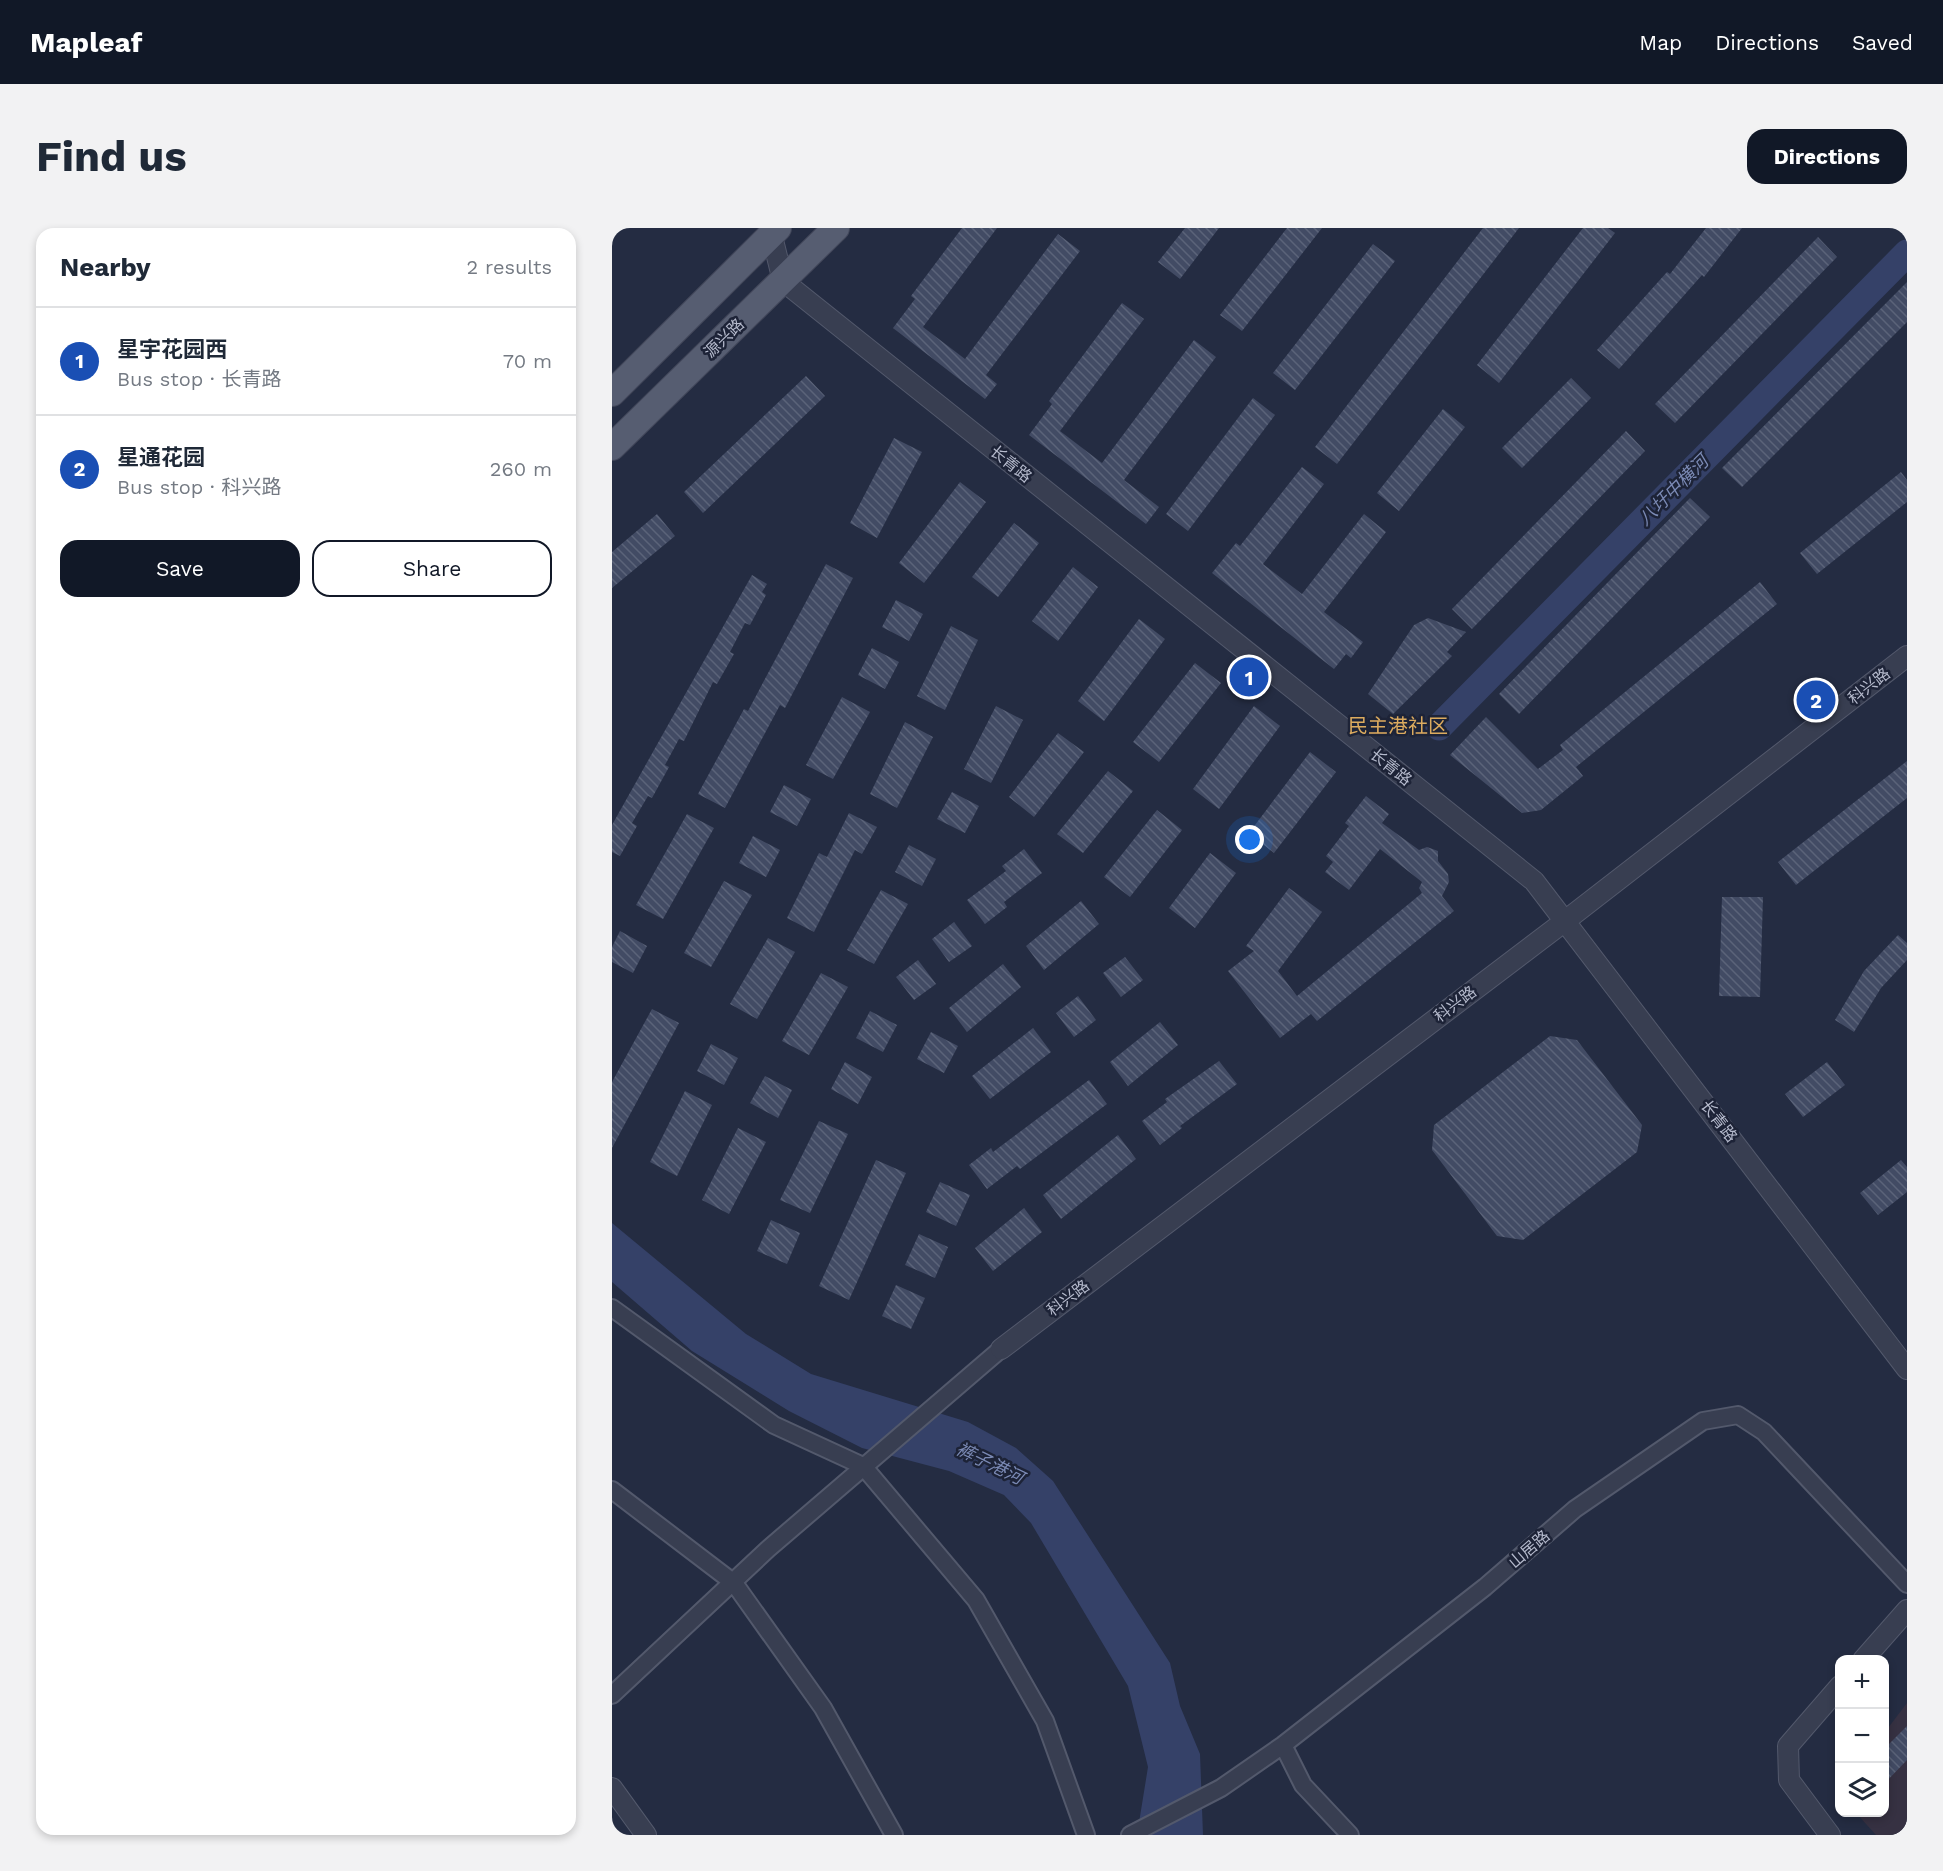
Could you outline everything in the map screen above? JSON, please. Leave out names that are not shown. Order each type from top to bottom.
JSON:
[{"type":"main road","name":"源兴路","points":[[612,447],[836,228]]},
{"type":"main road","points":[[612,393],[773,230]]},
{"type":"street","points":[[773,230],[783,281]]},
{"type":"street","name":"长青路","points":[[783,281],[1534,881],[1907,1369]]},
{"type":"street","name":"科兴路","points":[[1001,1349],[1565,921],[1907,656]]},
{"type":"street","points":[[612,1308],[774,1425],[868,1461],[976,1600],[1045,1721],[1086,1835]]},
{"type":"street","points":[[612,1695],[768,1549],[1001,1349]]},
{"type":"street","name":"山居路","points":[[1130,1835],[1221,1788],[1283,1745],[1485,1587],[1575,1509],[1703,1421],[1738,1415],[1764,1432],[1907,1584]]},
{"type":"street","points":[[612,1490],[734,1583],[823,1707],[894,1835]]},
{"type":"street","points":[[1867,1655],[1907,1610]]},
{"type":"street","points":[[1830,1835],[1789,1780],[1788,1746],[1835,1691]]},
{"type":"street","points":[[1283,1745],[1303,1785],[1350,1835]]},
{"type":"street","points":[[612,1788],[646,1835]]},
{"type":"shaded area","points":[[1907,1703],[1907,1835],[1876,1835],[1860,1817],[1889,1817],[1889,1727]]},
{"type":"water","name":"裤子港河","points":[[612,1223],[746,1334],[811,1374],[968,1422],[1016,1448],[1053,1481],[1170,1663],[1180,1706],[1200,1754],[1203,1835],[1137,1835],[1148,1767],[1128,1686],[1031,1523],[1004,1495],[949,1471],[862,1448],[789,1411],[692,1351],[612,1282]]},
{"type":"building","points":[[962,228],[997,228],[923,327],[965,359],[1058,234],[1080,251],[986,375],[997,384],[985,399],[893,328],[915,299],[911,296]]},
{"type":"building","points":[[1185,228],[1219,228],[1180,279],[1158,262]]},
{"type":"building","points":[[1287,228],[1322,228],[1242,331],[1220,315]]},
{"type":"building","points":[[1483,228],[1519,228],[1337,464],[1315,447]]},
{"type":"building","points":[[1583,228],[1608,228],[1615,233],[1499,383],[1477,365]]},
{"type":"building","points":[[1706,228],[1742,228],[1704,277],[1702,275],[1619,369],[1597,350],[1667,272],[1670,274]]},
{"type":"building","points":[[1818,237],[1837,257],[1675,423],[1655,404]]},
{"type":"building","points":[[1373,244],[1395,261],[1295,390],[1273,373]]},
{"type":"building","points":[[1907,282],[1907,322],[1742,487],[1722,468]]},
{"type":"building","points":[[1122,303],[1144,319],[1060,431],[1102,463],[1194,340],[1216,357],[1124,480],[1159,507],[1146,524],[1029,435],[1052,404],[1049,401]]},
{"type":"building","points":[[806,376],[825,396],[703,513],[684,492]]},
{"type":"building","points":[[1571,378],[1591,398],[1522,468],[1502,448]]},
{"type":"building","points":[[1253,398],[1275,415],[1188,531],[1166,514]]},
{"type":"building","points":[[1443,409],[1465,427],[1399,511],[1377,493]]},
{"type":"building","points":[[1626,431],[1645,451],[1472,629],[1452,609]]},
{"type":"building","points":[[894,438],[922,452],[877,538],[850,523]]},
{"type":"building","points":[[1302,467],[1324,484],[1263,564],[1302,594],[1364,514],[1386,532],[1324,612],[1363,642],[1351,658],[1346,654],[1334,669],[1212,573],[1236,543],[1240,546]]},
{"type":"building","points":[[1901,472],[1907,480],[1907,502],[1817,574],[1800,553]]},
{"type":"building","points":[[960,482],[986,502],[924,583],[899,563]]},
{"type":"building","points":[[1690,498],[1710,517],[1519,714],[1499,694]]},
{"type":"building","points":[[657,514],[675,536],[612,588],[612,552]]},
{"type":"building","points":[[1014,523],[1039,543],[998,597],[972,577]]},
{"type":"building","points":[[826,564],[853,578],[785,708],[780,705],[725,808],[698,794],[744,709],[748,711]]},
{"type":"building","points":[[1073,567],[1098,587],[1058,641],[1032,621]]},
{"type":"building","points":[[752,575],[767,584],[762,592],[766,595],[750,625],[745,623],[730,652],[734,654],[717,684],[713,682],[684,741],[679,739],[665,765],[669,767],[652,798],[648,796],[632,823],[637,826],[620,856],[612,852],[612,825]]},
{"type":"building","points":[[1760,582],[1777,604],[1576,767],[1583,776],[1541,810],[1522,813],[1450,755],[1486,717],[1538,769],[1563,750],[1560,745]]},
{"type":"building","points":[[896,600],[923,614],[909,641],[882,627]]},
{"type":"building","points":[[1428,618],[1466,632],[1447,652],[1452,656],[1393,714],[1368,694],[1414,625]]},
{"type":"building","points":[[1139,619],[1165,639],[1104,721],[1078,701]]},
{"type":"building","points":[[951,626],[978,640],[945,710],[917,696]]},
{"type":"building","points":[[872,648],[899,662],[885,689],[858,675]]},
{"type":"building","points":[[1195,663],[1221,683],[1159,762],[1133,742]]},
{"type":"building","points":[[842,697],[870,712],[833,779],[806,765]]},
{"type":"building","points":[[996,706],[1023,720],[991,783],[964,769]]},
{"type":"building","points":[[1254,706],[1280,726],[1219,809],[1193,789]]},
{"type":"building","points":[[905,722],[933,737],[897,808],[870,794]]},
{"type":"building","points":[[1058,733],[1084,752],[1034,817],[1009,797]]},
{"type":"building","points":[[1310,752],[1336,772],[1274,853],[1249,833]]},
{"type":"building","points":[[1907,761],[1907,798],[1796,885],[1778,862]]},
{"type":"building","points":[[1108,771],[1133,791],[1083,853],[1057,834]]},
{"type":"building","points":[[784,785],[811,799],[797,826],[770,812]]},
{"type":"building","points":[[952,792],[979,806],[965,833],[937,819]]},
{"type":"building","points":[[1366,796],[1389,814],[1382,823],[1419,850],[1427,847],[1438,851],[1438,861],[1448,874],[1449,882],[1442,896],[1454,911],[1317,1021],[1311,1014],[1280,1038],[1228,971],[1254,951],[1246,946],[1289,888],[1322,912],[1278,971],[1297,996],[1422,893],[1419,888],[1422,882],[1380,849],[1349,890],[1325,872],[1333,862],[1326,856],[1349,826],[1345,823]]},
{"type":"building","points":[[1157,810],[1182,830],[1130,897],[1104,877]]},
{"type":"building","points":[[849,813],[877,827],[862,854],[855,850],[814,932],[787,918],[819,853],[827,857]]},
{"type":"building","points":[[687,814],[714,828],[663,919],[636,905]]},
{"type":"building","points":[[753,836],[780,850],[766,877],[739,863]]},
{"type":"building","points":[[909,845],[936,859],[922,886],[895,872]]},
{"type":"building","points":[[1024,849],[1042,873],[1004,902],[1007,907],[985,924],[967,900],[1006,871],[1002,866]]},
{"type":"building","points":[[1210,853],[1236,873],[1195,928],[1169,908]]},
{"type":"building","points":[[724,881],[752,895],[711,967],[684,953]]},
{"type":"building","points":[[881,890],[908,904],[874,964],[847,950]]},
{"type":"building","points":[[1722,897],[1763,897],[1760,997],[1719,996]]},
{"type":"building","points":[[1081,901],[1099,924],[1044,970],[1026,946]]},
{"type":"building","points":[[954,922],[972,946],[949,962],[932,939]]},
{"type":"building","points":[[620,931],[647,946],[633,973],[612,962],[612,947]]},
{"type":"building","points":[[1898,935],[1907,943],[1907,960],[1881,988],[1854,1032],[1835,1020],[1864,971]]},
{"type":"building","points":[[768,938],[795,952],[757,1019],[730,1004]]},
{"type":"building","points":[[1125,957],[1143,980],[1121,997],[1103,973]]},
{"type":"building","points":[[918,960],[936,984],[914,1000],[896,977]]},
{"type":"building","points":[[1003,964],[1021,987],[967,1032],[949,1008]]},
{"type":"building","points":[[821,973],[848,987],[809,1055],[782,1041]]},
{"type":"building","points":[[1078,996],[1096,1020],[1074,1037],[1056,1013]]},
{"type":"building","points":[[652,1009],[679,1023],[612,1148],[612,1082]]},
{"type":"building","points":[[870,1011],[897,1025],[883,1052],[856,1038]]},
{"type":"building","points":[[1160,1022],[1178,1045],[1128,1086],[1110,1062]]},
{"type":"building","points":[[1033,1028],[1051,1052],[990,1099],[972,1076]]},
{"type":"building","points":[[931,1032],[958,1046],[944,1073],[917,1059]]},
{"type":"building","points":[[1550,1036],[1577,1040],[1642,1125],[1637,1152],[1523,1240],[1497,1236],[1432,1150],[1434,1125]]},
{"type":"building","points":[[711,1044],[738,1058],[724,1085],[697,1071]]},
{"type":"building","points":[[1219,1061],[1237,1084],[1180,1126],[1182,1128],[1160,1145],[1142,1121],[1167,1102],[1165,1099]]},
{"type":"building","points":[[845,1062],[872,1077],[858,1104],[831,1089]]},
{"type":"building","points":[[1827,1062],[1845,1085],[1803,1117],[1785,1094]]},
{"type":"building","points":[[765,1076],[792,1090],[778,1118],[750,1103]]},
{"type":"building","points":[[1089,1080],[1107,1104],[1020,1169],[1017,1166],[987,1189],[969,1165],[991,1148],[993,1152]]},
{"type":"building","points":[[685,1091],[712,1105],[677,1176],[650,1162]]},
{"type":"building","points":[[819,1121],[848,1134],[810,1213],[780,1200]]},
{"type":"building","points":[[738,1128],[766,1142],[729,1214],[702,1200]]},
{"type":"building","points":[[1118,1135],[1136,1159],[1061,1219],[1043,1195]]},
{"type":"building","points":[[876,1160],[906,1173],[849,1300],[819,1286]]},
{"type":"building","points":[[1901,1160],[1907,1167],[1907,1192],[1878,1215],[1860,1193]]},
{"type":"building","points":[[940,1182],[970,1195],[956,1226],[926,1212]]},
{"type":"building","points":[[1024,1208],[1042,1232],[993,1271],[975,1248]]},
{"type":"building","points":[[771,1220],[800,1233],[787,1264],[757,1251]]},
{"type":"building","points":[[919,1234],[948,1247],[935,1278],[905,1265]]},
{"type":"building","points":[[896,1285],[925,1298],[911,1329],[882,1316]]},
{"type":"building","points":[[1907,1726],[1907,1760],[1889,1779],[1889,1763],[1889,1744]]},
{"type":"waterway","name":"八圩中横河","points":[[1439,727],[1907,253]]},
{"type":"place","name":"星宇花园西","points":[[1249,677]]},
{"type":"place","name":"星通花园","points":[[1816,700]]},
{"type":"district","name":"民主港社区","points":[[1398,726]]}]
